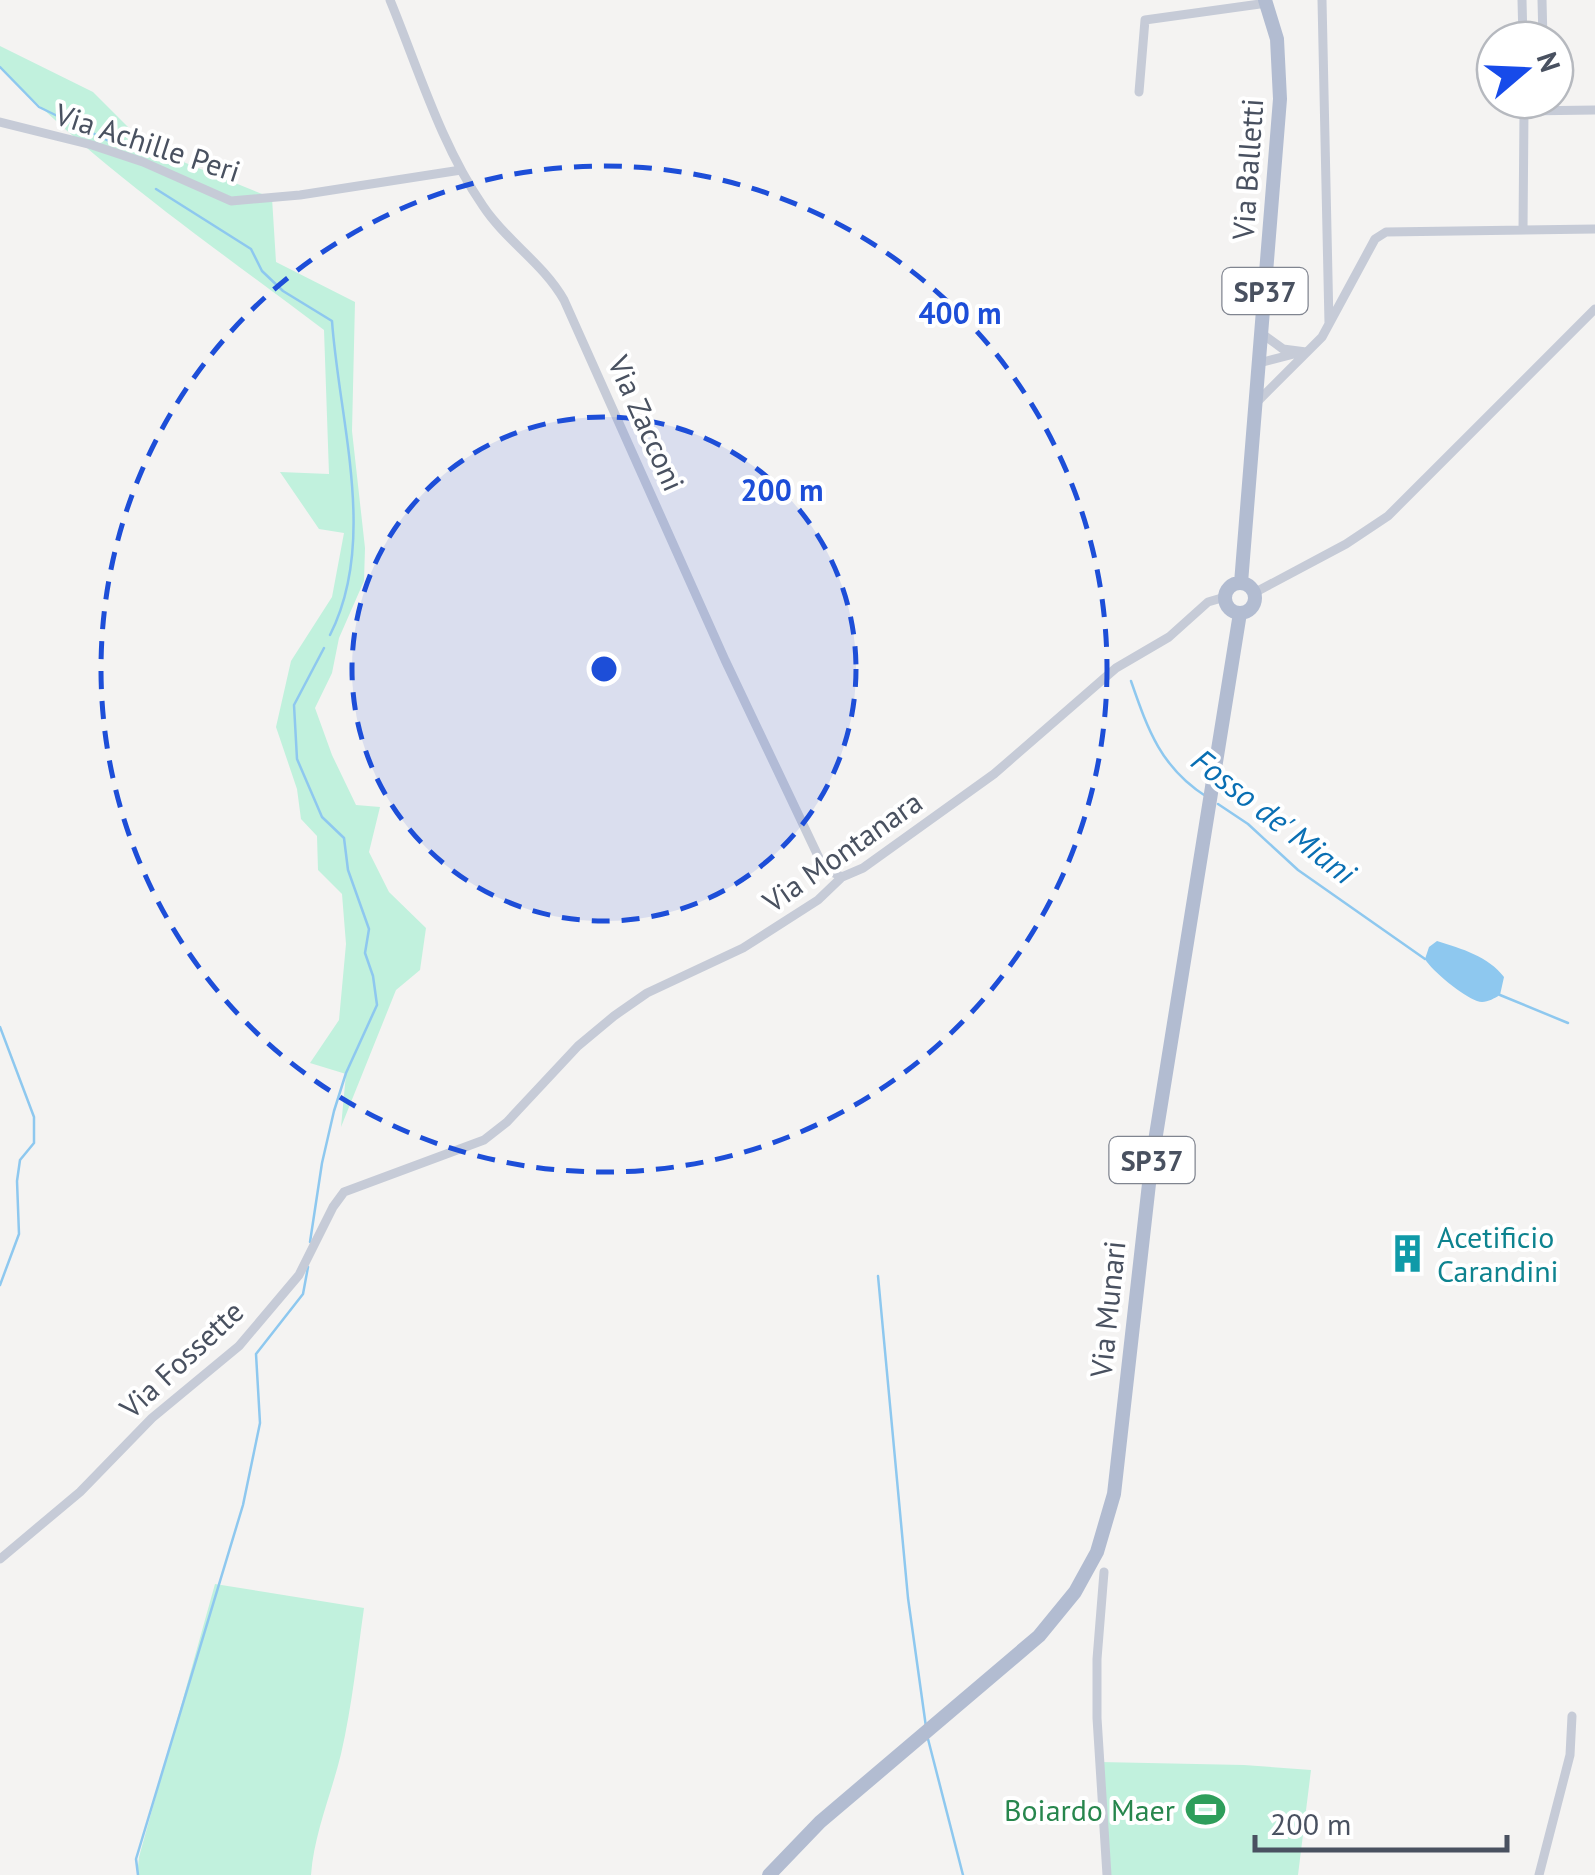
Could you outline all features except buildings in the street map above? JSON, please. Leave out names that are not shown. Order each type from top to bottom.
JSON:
[{"type":"main road","name":"Via Balletti","points":[[1248,588],[1256,403],[1280,80],[1277,39],[1266,2]]},
{"type":"main road","points":[[1240,613],[1228,607],[1225,597],[1230,586],[1248,588]]},
{"type":"main road","name":"Via Munari","points":[[769,1875],[797,1844],[1054,1620],[1084,1579],[1104,1532],[1118,1462],[1151,1166],[1240,613],[1252,607],[1248,588]]},
{"type":"street","name":"Via Zacconi","points":[[390,0],[460,170],[494,223],[538,265],[564,300],[724,660],[819,858],[828,870],[842,877]]},
{"type":"street","points":[[1322,0],[1329,326]]},
{"type":"street","points":[[1139,92],[1145,20],[1266,2]]},
{"type":"street","points":[[1523,230],[1524,120]]},
{"type":"street","name":"Via Achille Peri","points":[[0,122],[143,162],[231,201],[300,196],[460,170]]},
{"type":"street","points":[[1256,403],[1329,326],[1375,240],[1386,232],[1595,229]]},
{"type":"street","points":[[1248,588],[1346,544],[1388,516],[1595,310]]},
{"type":"street","points":[[1261,333],[1283,350],[1302,356]]},
{"type":"street","points":[[1259,366],[1270,374],[1279,372],[1302,356]]},
{"type":"street","name":"Via Montanara","points":[[484,1140],[507,1122],[578,1046],[614,1016],[648,993],[743,948],[818,900],[842,877],[863,868],[1032,744],[1116,668],[1169,637],[1208,602],[1225,597]]},
{"type":"street","name":"Via Fossette","points":[[0,1559],[80,1492],[152,1418],[239,1346],[300,1275],[344,1192],[484,1140]]},
{"type":"street","points":[[1104,1572],[1097,1718],[1107,1875]]},
{"type":"street","points":[[1539,1875],[1567,1771],[1572,1716]]},
{"type":"green space","points":[[0,46],[93,92],[149,148],[272,198],[276,262],[355,302],[352,431],[365,548],[364,581],[339,638],[332,673],[315,708],[356,805],[380,807],[369,852],[389,892],[426,928],[420,970],[396,990],[341,1127],[346,1074],[310,1063],[339,1020],[346,944],[342,894],[318,870],[317,836],[301,819],[297,789],[276,727],[291,661],[332,597],[344,533],[319,529],[280,472],[329,474],[324,330],[157,204],[37,104],[0,67]]},
{"type":"green space","points":[[215,1584],[364,1608],[345,1736],[311,1875],[137,1875]]},
{"type":"green space","name":"Boiardo Maer","points":[[1100,1762],[1311,1770],[1298,1875],[1104,1875]]},
{"type":"water","points":[[1437,941],[1474,954],[1498,970],[1504,977],[1500,995],[1477,1001],[1441,976],[1425,959],[1429,947]]},
{"type":"waterway","points":[[0,67],[39,107],[113,143]]},
{"type":"waterway","points":[[156,189],[251,249],[262,271],[283,291],[332,321],[354,521],[344,599],[330,635]]},
{"type":"waterway","points":[[310,1242],[334,1111],[346,1073],[377,1005],[365,953],[369,929],[348,870],[344,838],[322,817],[297,759],[294,705],[324,648]]},
{"type":"waterway","name":"Fosso de' Miani","points":[[1131,681],[1150,732],[1167,760],[1207,797]]},
{"type":"waterway","name":"Fosso de' Miani","points":[[1218,804],[1248,824],[1298,870],[1425,959]]},
{"type":"waterway","name":"Fosso de' Miani","points":[[1500,995],[1568,1023]]},
{"type":"waterway","points":[[0,1027],[34,1117],[34,1143],[20,1160],[17,1181],[19,1234],[0,1285]]},
{"type":"waterway","points":[[138,1875],[136,1859],[243,1505],[260,1423],[256,1354],[303,1294],[308,1267]]},
{"type":"waterway","points":[[878,1276],[908,1598],[926,1727]]},
{"type":"waterway","points":[[928,1739],[963,1875]]},
{"type":"place","name":"Acetificio Carandini","points":[[1407,1253]]},
{"type":"place","name":"Boiardo Maer","points":[[1205,1809]]}]
